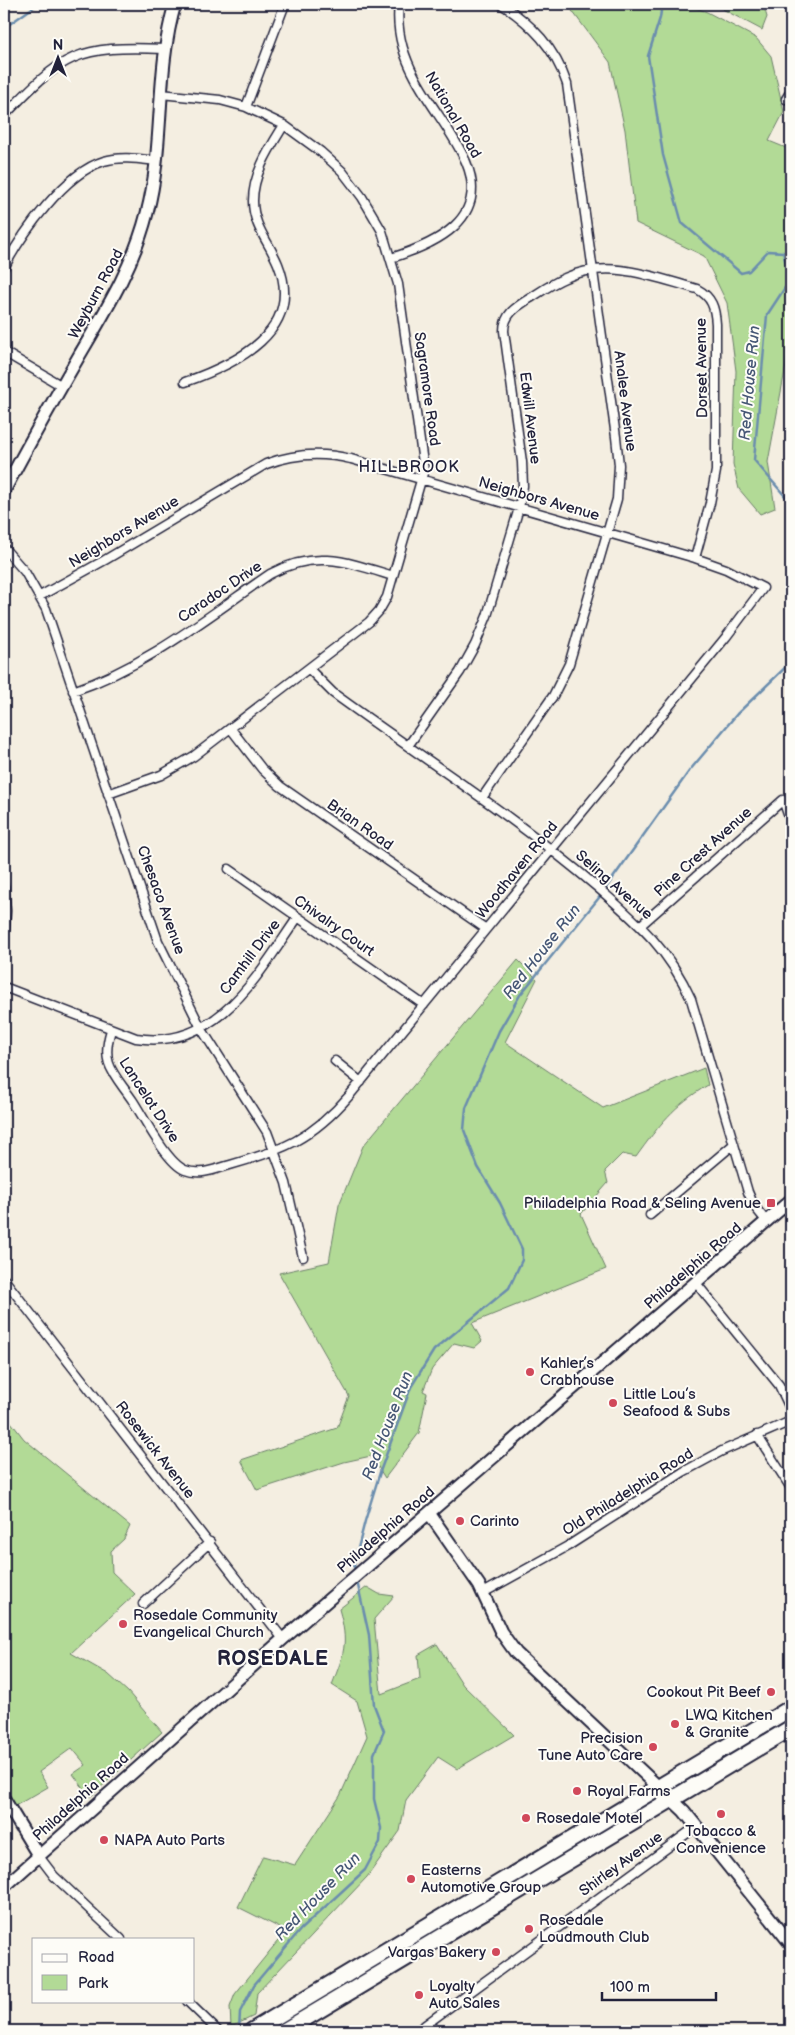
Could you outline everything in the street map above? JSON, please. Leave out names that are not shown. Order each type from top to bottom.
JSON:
[{"type":"highway","points":[[252,2031],[791,1708]]},
{"type":"highway","points":[[284,2031],[791,1728]]},
{"type":"street","name":"Weyburn Road","points":[[4,491],[110,304],[130,262],[147,213],[157,160],[165,49],[175,4]]},
{"type":"street","points":[[246,107],[276,20],[284,4]]},
{"type":"street","name":"National Road","points":[[391,258],[424,246],[448,232],[465,215],[469,206],[472,187],[469,170],[462,155],[409,65],[401,41],[399,4]]},
{"type":"street","name":"Analee Avenue","points":[[482,798],[562,679],[573,652],[608,533],[617,499],[619,465],[572,104],[564,75],[550,48],[520,16],[501,4]]},
{"type":"street","points":[[4,116],[52,68],[76,56],[110,48],[165,49]]},
{"type":"street","points":[[786,98],[791,91]]},
{"type":"street","name":"Sagramore Road","points":[[108,794],[171,770],[194,756],[309,669],[375,616],[384,604],[424,470],[400,298],[391,258],[375,218],[357,190],[321,152],[284,125],[246,107],[205,98],[161,94]]},
{"type":"street","points":[[185,382],[210,373],[248,353],[262,342],[277,319],[283,300],[281,274],[276,259],[259,230],[253,201],[258,174],[284,125]]},
{"type":"street","points":[[4,268],[20,239],[38,215],[83,170],[95,164],[117,158],[157,160]]},
{"type":"street","name":"Dorset Avenue","points":[[594,270],[616,269],[638,273],[696,289],[704,293],[712,303],[716,324],[716,471],[710,503],[695,558]]},
{"type":"street","name":"Edwill Avenue","points":[[408,746],[476,645],[487,616],[519,508],[523,486],[522,462],[504,331],[506,319],[518,305],[557,282],[574,274],[594,270]]},
{"type":"street","points":[[4,352],[62,386]]},
{"type":"street","name":"Neighbors Avenue","points":[[40,596],[97,565],[254,470],[278,460],[311,454],[338,456],[695,558],[726,568],[763,588]]},
{"type":"street","name":"Chesaco Avenue","points":[[4,548],[25,572],[40,596],[158,940],[201,1028],[259,1118],[275,1152],[286,1183],[303,1257]]},
{"type":"street","name":"Caradoc Drive","points":[[73,691],[109,679],[143,661],[270,574],[288,565],[314,559],[331,559],[393,576]]},
{"type":"street","name":"Woodhaven Road","points":[[275,1152],[320,1126],[339,1108],[743,616],[763,588]]},
{"type":"street","name":"Seling Avenue","points":[[309,669],[333,693],[552,849],[641,925],[665,954],[691,999],[750,1199],[767,1222]]},
{"type":"street","name":"Brian Road","points":[[231,728],[262,769],[280,786],[486,929]]},
{"type":"street","name":"Pine Crest Avenue","points":[[641,925],[784,800],[791,823]]},
{"type":"street","name":"Chivalry Court","points":[[229,869],[424,1005]]},
{"type":"street","points":[[4,886],[4,941]]},
{"type":"street","name":"Camhill Drive","points":[[111,1030],[136,1038],[156,1040],[178,1038],[201,1028],[226,1011],[242,995],[298,917]]},
{"type":"street","points":[[4,987],[111,1030]]},
{"type":"street","name":"Lancelot Drive","points":[[111,1030],[106,1048],[108,1062],[169,1156],[180,1167],[192,1172],[207,1172],[275,1152]]},
{"type":"street","points":[[334,1061],[361,1082]]},
{"type":"street","points":[[650,1215],[734,1144]]},
{"type":"street","name":"Philadelphia Road","points":[[4,1887],[283,1639],[791,1200]]},
{"type":"street","name":"Rosewick Avenue","points":[[4,1279],[210,1542],[283,1639]]},
{"type":"street","points":[[696,1283],[779,1385],[791,1410]]},
{"type":"street","name":"Old Philadelphia Road","points":[[483,1593],[561,1550],[682,1472],[757,1435],[791,1421]]},
{"type":"street","points":[[757,1435],[791,1488]]},
{"type":"street","points":[[429,1513],[483,1593],[501,1632],[516,1653],[672,1798],[697,1826],[791,1944]]},
{"type":"street","points":[[143,1604],[210,1542]]},
{"type":"street","points":[[4,1799],[38,1855],[54,1876],[121,1938]]},
{"type":"street","name":"Shirley Avenue","points":[[417,2031],[697,1826]]},
{"type":"street","points":[[188,2002],[218,2031]]},
{"type":"green space","points":[[567,4],[685,4],[707,12],[756,38],[771,56],[784,112],[769,141],[791,150],[791,338],[768,462],[775,508],[760,514],[739,489],[733,464],[736,371],[727,303],[704,256],[636,223],[625,130],[610,62]]},
{"type":"green space","points":[[713,4],[763,4],[767,17],[762,30]]},
{"type":"green space","points":[[518,960],[537,979],[505,1042],[603,1108],[704,1068],[708,1085],[685,1100],[668,1116],[636,1157],[622,1154],[605,1171],[608,1183],[581,1214],[606,1269],[472,1323],[482,1341],[474,1348],[454,1343],[432,1369],[423,1391],[427,1393],[419,1433],[385,1478],[371,1456],[344,1462],[257,1490],[241,1460],[337,1428],[349,1396],[279,1273],[329,1262],[339,1205],[363,1146]]},
{"type":"green space","points":[[4,1413],[24,1439],[130,1526],[124,1539],[111,1551],[112,1572],[135,1594],[71,1653],[108,1674],[128,1692],[162,1732],[90,1797],[73,1774],[86,1765],[72,1748],[39,1772],[48,1787],[15,1806],[4,1789]]},
{"type":"green space","points":[[367,1587],[379,1594],[394,1596],[374,1619],[381,1694],[420,1679],[418,1655],[437,1644],[463,1685],[514,1735],[457,1769],[438,1757],[406,1800],[400,1831],[367,1877],[257,1993],[254,2016],[231,2027],[230,2007],[235,1994],[286,1931],[238,1907],[263,1856],[295,1865],[340,1796],[367,1736],[357,1701],[332,1685],[344,1648],[344,1631],[339,1609]]},
{"type":"waterway","points":[[4,28],[38,4]]},
{"type":"waterway","name":"Red House Run","points":[[662,4],[660,18],[648,56],[663,155],[682,223],[741,273],[749,271],[768,251],[783,252],[790,280],[767,315],[754,460],[791,503]]},
{"type":"waterway","name":"Red House Run","points":[[355,1573],[354,1564],[365,1521],[381,1469],[411,1387],[434,1350],[509,1288],[522,1260],[522,1249],[500,1203],[478,1167],[464,1130],[466,1108],[499,1031],[520,995],[598,899],[690,770],[737,714],[791,662]]},
{"type":"waterway","name":"Red House Run","points":[[239,2031],[240,2012],[254,1985],[301,1929],[365,1870],[380,1842],[381,1828],[374,1799],[374,1754],[384,1731],[374,1705],[369,1635],[357,1581]]},
{"type":"place","name":"Philadelphia Road & Seling Avenue","points":[[771,1203]]},
{"type":"place","name":"Kahler’s Crabhouse","points":[[530,1372]]},
{"type":"place","name":"Little Lou’s Seafood & Subs","points":[[613,1403]]},
{"type":"place","name":"Carinto","points":[[460,1521]]},
{"type":"place","name":"Rosedale Community Evangelical Church","points":[[123,1624]]},
{"type":"place","name":"Cookout Pit Beef","points":[[771,1692]]},
{"type":"place","name":"LWQ Kitchen & Granite","points":[[675,1724]]},
{"type":"place","name":"Precision Tune Auto Care","points":[[653,1747]]},
{"type":"place","name":"Royal Farms","points":[[577,1791]]},
{"type":"place","name":"Tobacco & Convenience","points":[[721,1814]]},
{"type":"place","name":"Rosedale Motel","points":[[526,1818]]},
{"type":"place","name":"NAPA Auto Parts","points":[[104,1840]]},
{"type":"place","name":"Easterns Automotive Group","points":[[411,1879]]},
{"type":"place","name":"Rosedale Loudmouth Club","points":[[529,1929]]},
{"type":"place","name":"Vargas Bakery","points":[[496,1952]]},
{"type":"place","name":"Loyalty Auto Sales","points":[[419,1995]]},
{"type":"district","name":"HILLBROOK","points":[[409,467]]},
{"type":"district","name":"ROSEDALE","points":[[273,1659]]}]
